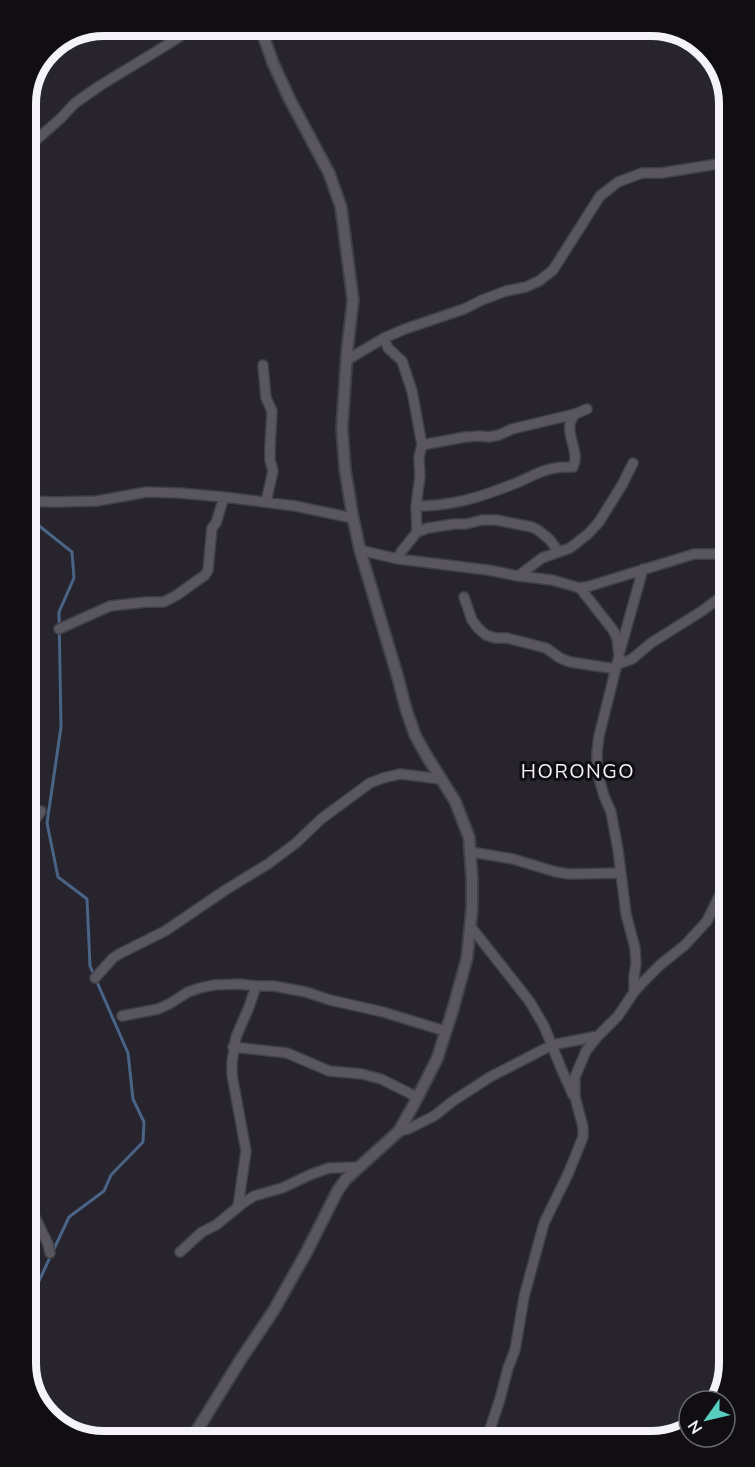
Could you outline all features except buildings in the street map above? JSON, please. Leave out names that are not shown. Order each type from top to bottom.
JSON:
[{"type":"street","points":[[36,140],[83,97],[180,36]]},
{"type":"street","points":[[197,1431],[274,1310],[338,1190],[346,1179],[399,1131],[437,1059],[467,958],[471,927],[472,879],[469,837],[455,801],[415,735],[360,550],[353,518],[345,469],[342,428],[353,300],[341,207],[329,173],[290,100],[264,36]]},
{"type":"street","points":[[347,360],[384,338],[414,325],[539,281],[554,270],[600,196],[618,182],[642,173],[661,173],[719,165]]},
{"type":"street","points":[[384,338],[388,348],[402,361],[412,391],[422,445],[419,457],[420,476],[416,506],[417,532]]},
{"type":"street","points":[[263,365],[266,398],[272,411],[270,460],[273,471],[266,502]]},
{"type":"street","points":[[422,445],[465,437],[499,435],[512,429],[587,409]]},
{"type":"street","points":[[416,506],[454,504],[471,500],[556,467],[573,467],[576,453],[570,425],[575,414]]},
{"type":"street","points":[[518,576],[542,558],[573,546],[599,522],[633,463]]},
{"type":"street","points":[[36,501],[97,501],[147,492],[179,493],[295,506],[353,518]]},
{"type":"street","points":[[59,629],[110,606],[164,602],[205,575],[210,567],[212,528],[216,523],[224,497]]},
{"type":"street","points":[[398,559],[417,532],[428,528],[482,520],[532,526],[549,539],[559,552]]},
{"type":"street","points":[[360,550],[398,559],[552,580],[580,588],[701,553],[719,554]]},
{"type":"street","points":[[634,992],[635,948],[626,914],[611,812],[597,771],[597,752],[608,697],[643,569]]},
{"type":"street","points":[[580,588],[617,638],[617,663]]},
{"type":"street","points":[[464,597],[472,620],[486,635],[546,648],[560,658],[585,665],[617,663],[632,658],[719,598]]},
{"type":"street","points":[[95,978],[121,952],[165,931],[268,864],[296,843],[321,819],[370,783],[400,774],[441,779]]},
{"type":"street","points":[[36,819],[41,812]]},
{"type":"street","points":[[471,852],[513,859],[563,873],[621,873]]},
{"type":"street","points":[[575,1097],[575,1077],[586,1051],[618,1016],[634,992],[660,965],[686,945],[707,921],[719,896]]},
{"type":"street","points":[[471,927],[530,1002],[544,1026],[575,1097],[583,1127],[583,1137],[568,1174],[544,1223],[524,1297],[515,1350],[489,1431]]},
{"type":"street","points":[[122,1016],[158,1009],[200,988],[240,984],[274,986],[306,992],[446,1031]]},
{"type":"street","points":[[238,1207],[246,1151],[232,1075],[233,1047],[256,986]]},
{"type":"street","points":[[399,1131],[434,1116],[490,1077],[552,1046],[598,1036]]},
{"type":"street","points":[[233,1047],[287,1053],[329,1071],[353,1072],[381,1079],[417,1097]]},
{"type":"street","points":[[180,1252],[202,1232],[216,1225],[254,1196],[282,1188],[329,1168],[360,1167]]},
{"type":"street","points":[[36,1219],[50,1253]]},
{"type":"waterway","points":[[36,517],[38,525],[72,552],[74,578],[59,612],[61,727],[47,823],[58,877],[87,899],[90,966],[128,1053],[133,1099],[144,1122],[143,1142],[111,1175],[104,1191],[69,1217],[36,1287]]},
{"type":"district","name":"HORONGO","points":[[578,771]]}]
